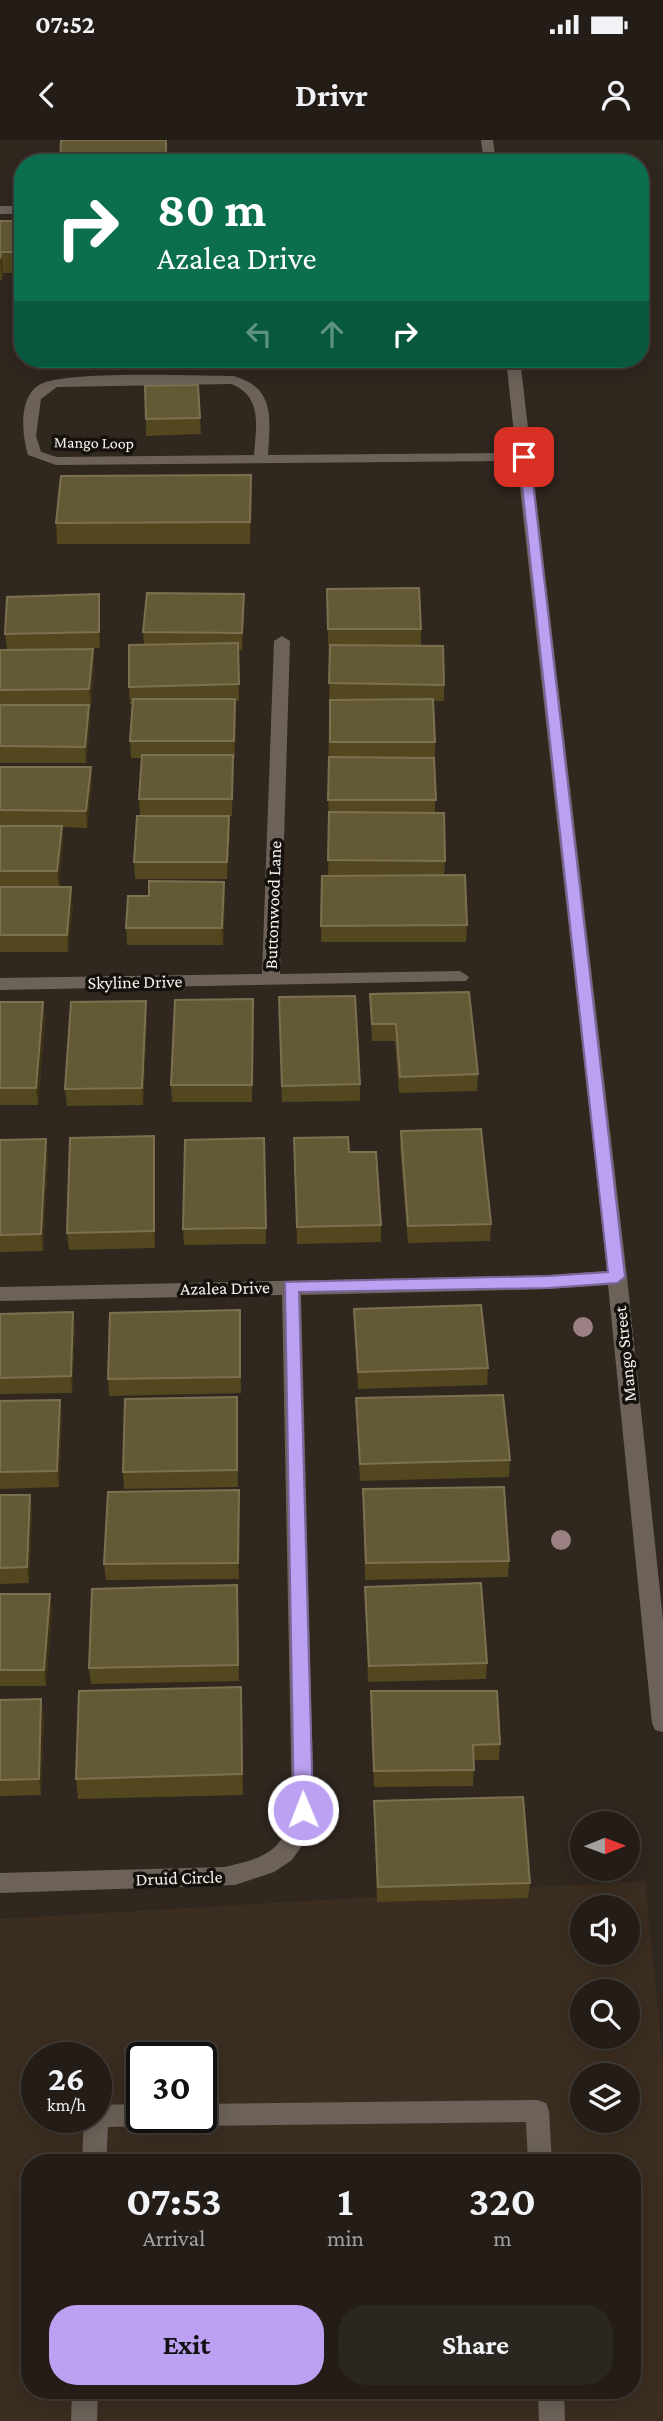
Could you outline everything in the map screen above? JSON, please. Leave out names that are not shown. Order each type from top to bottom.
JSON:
[{"type":"street","name":"Mango Street","points":[[514,368],[617,1277],[663,1723]]},
{"type":"street","name":"Mango Loop","points":[[261,459],[262,406],[259,394],[244,383],[233,380],[69,381],[42,389],[34,400],[30,448],[35,455],[43,459],[56,461],[524,457]]},
{"type":"street","name":"Buttonwood Lane","points":[[282,641],[271,979],[460,977]]},
{"type":"street","name":"Skyline Drive","points":[[0,984],[271,979]]},
{"type":"street","name":"Azalea Drive","points":[[0,1294],[548,1282],[617,1277]]},
{"type":"street","name":"Druid Circle","points":[[0,1883],[225,1877],[255,1870],[276,1859],[297,1838],[303,1810],[291,1287]]},
{"type":"street","points":[[217,2115],[537,2111],[539,2154]]},
{"type":"street","points":[[94,2154],[95,2133]]},
{"type":"street","points":[[84,2421],[85,2399]]},
{"type":"street","points":[[551,2399],[552,2421]]},
{"type":"shaded area","points":[[645,1881],[663,2059],[663,2421],[0,2421],[0,1919]]},
{"type":"building","points":[[61,140],[166,140],[166,154],[60,154]]},
{"type":"building","points":[[0,221],[14,221],[14,252],[1,252],[0,259]]},
{"type":"building","points":[[198,385],[200,418],[146,419],[145,386]]},
{"type":"building","points":[[251,475],[250,522],[56,523],[61,476]]},
{"type":"building","points":[[419,588],[421,629],[328,629],[327,589]]},
{"type":"building","points":[[147,593],[244,594],[242,633],[143,632]]},
{"type":"building","points":[[99,594],[99,632],[5,634],[7,597]]},
{"type":"building","points":[[238,643],[239,684],[129,687],[129,645]]},
{"type":"building","points":[[330,645],[443,646],[444,685],[329,683]]},
{"type":"building","points":[[93,649],[89,689],[0,690],[0,650]]},
{"type":"building","points":[[133,699],[235,699],[234,741],[130,741]]},
{"type":"building","points":[[433,699],[435,742],[330,742],[330,700]]},
{"type":"building","points":[[0,705],[89,705],[85,747],[0,746]]},
{"type":"building","points":[[142,755],[233,755],[232,799],[139,799]]},
{"type":"building","points":[[329,757],[434,758],[436,800],[328,800]]},
{"type":"building","points":[[0,767],[91,767],[86,811],[0,810]]},
{"type":"building","points":[[329,812],[444,813],[445,861],[328,860]]},
{"type":"building","points":[[137,816],[229,816],[227,862],[134,862]]},
{"type":"building","points":[[0,826],[62,826],[57,871],[0,871]]},
{"type":"building","points":[[465,875],[467,925],[321,926],[322,876]]},
{"type":"building","points":[[149,881],[224,882],[222,928],[126,928],[128,896],[149,896]]},
{"type":"building","points":[[0,887],[71,887],[67,935],[0,935]]},
{"type":"building","points":[[469,992],[478,1074],[400,1077],[396,1024],[372,1024],[370,994]]},
{"type":"building","points":[[355,996],[360,1084],[282,1086],[279,997]]},
{"type":"building","points":[[253,999],[252,1085],[171,1085],[175,1000]]},
{"type":"building","points":[[146,1001],[142,1088],[65,1089],[71,1002]]},
{"type":"building","points":[[0,1002],[43,1002],[36,1088],[0,1088]]},
{"type":"building","points":[[481,1129],[491,1224],[408,1226],[401,1131]]},
{"type":"building","points":[[154,1136],[154,1231],[67,1233],[70,1138]]},
{"type":"building","points":[[348,1137],[349,1152],[376,1152],[381,1225],[297,1227],[294,1138]]},
{"type":"building","points":[[264,1138],[266,1228],[183,1229],[185,1140]]},
{"type":"building","points":[[46,1139],[41,1234],[0,1235],[0,1140]]},
{"type":"building","points":[[481,1305],[488,1368],[358,1372],[354,1309]]},
{"type":"building","points":[[240,1310],[240,1377],[108,1379],[110,1313]]},
{"type":"building","points":[[73,1312],[71,1376],[0,1378],[0,1314]]},
{"type":"building","points":[[503,1395],[510,1460],[360,1464],[356,1398]]},
{"type":"building","points":[[237,1397],[237,1470],[123,1472],[125,1399]]},
{"type":"building","points":[[60,1400],[57,1471],[0,1472],[0,1401]]},
{"type":"building","points":[[504,1487],[509,1561],[366,1563],[363,1489]]},
{"type":"building","points":[[239,1490],[238,1563],[104,1564],[108,1492]]},
{"type":"building","points":[[0,1495],[30,1495],[27,1567],[0,1568]]},
{"type":"building","points":[[481,1583],[487,1663],[369,1666],[365,1587]]},
{"type":"building","points":[[237,1585],[238,1665],[89,1668],[92,1589]]},
{"type":"building","points":[[0,1594],[50,1594],[44,1670],[0,1670]]},
{"type":"building","points":[[241,1687],[242,1774],[76,1779],[79,1691]]},
{"type":"building","points":[[371,1691],[497,1691],[500,1744],[473,1745],[474,1770],[374,1771]]},
{"type":"building","points":[[41,1699],[39,1779],[0,1780],[0,1700]]},
{"type":"building","points":[[523,1797],[530,1883],[378,1887],[374,1801]]},
{"type":"route","points":[[303,1810],[291,1287],[548,1282],[617,1277],[524,457]]}]
